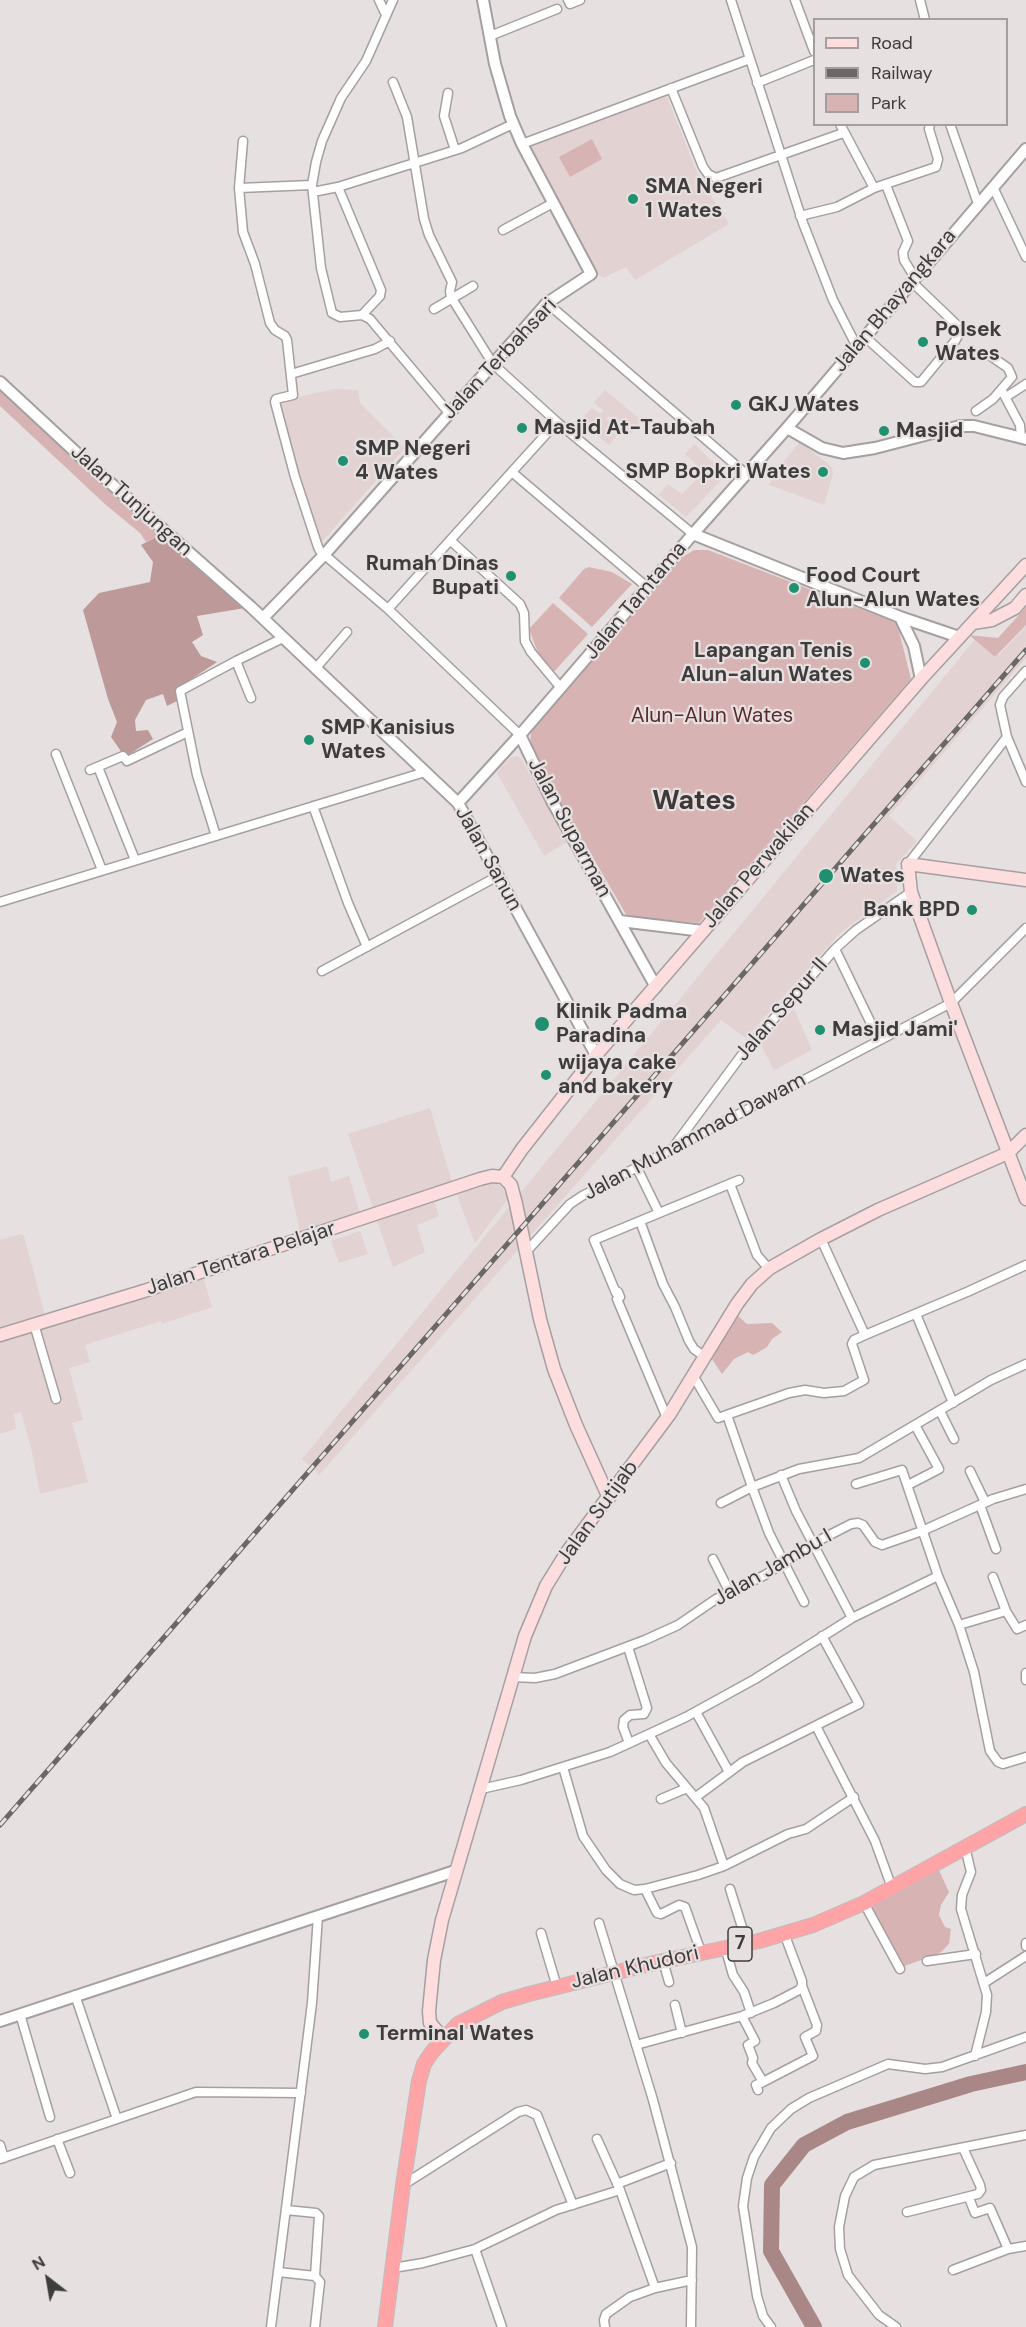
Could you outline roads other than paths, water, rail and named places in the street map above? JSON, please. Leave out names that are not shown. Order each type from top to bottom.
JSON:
[{"type":"highway","name":"Jalan Khudori","points":[[443,2038],[458,2024],[502,2001],[663,1960],[784,1934],[813,1925],[864,1902],[1026,1814]]},
{"type":"highway","name":"7","points":[[385,2327],[419,2081],[424,2064],[443,2038]]},
{"type":"main road","name":"Jalan Perwakilan","points":[[503,1177],[522,1149],[596,1055],[921,679],[1026,565]]},
{"type":"main road","points":[[973,623],[992,620],[1014,608],[1026,595]]},
{"type":"main road","points":[[1026,880],[908,864],[911,892],[1026,1199]]},
{"type":"main road","points":[[1008,1153],[1026,1135]]},
{"type":"main road","name":"Jalan Sutijab","points":[[443,2038],[430,2023],[429,2002],[434,1960],[455,1871],[525,1636],[546,1586],[567,1552],[667,1418],[737,1304],[752,1284],[769,1269],[821,1239],[878,1210],[1008,1153]]},
{"type":"main road","name":"Jalan Tentara Pelajar","points":[[0,1335],[144,1291],[480,1179],[492,1176],[503,1177]]},
{"type":"main road","points":[[503,1177],[511,1185],[540,1319],[554,1369],[572,1416],[609,1498]]},
{"type":"street","points":[[379,0],[386,15]]},
{"type":"street","points":[[393,0],[366,61],[341,98],[322,141],[312,188],[321,268],[330,310],[340,317],[362,315],[370,319],[449,413]]},
{"type":"street","name":"Jalan Terbahsari","points":[[263,618],[324,555],[547,303],[591,274],[513,124],[495,64],[483,0]]},
{"type":"street","points":[[490,36],[580,0]]},
{"type":"street","points":[[731,0],[800,216],[829,291],[857,346]]},
{"type":"street","points":[[795,0],[813,48]]},
{"type":"street","points":[[920,0],[924,18]]},
{"type":"street","points":[[522,144],[750,59]]},
{"type":"street","points":[[757,83],[813,60]]},
{"type":"street","points":[[393,82],[407,117],[424,219],[437,254],[452,282],[450,294],[493,364],[557,422],[693,534]]},
{"type":"street","points":[[671,88],[703,167],[712,177],[716,178],[780,156],[842,129],[874,188]]},
{"type":"street","points":[[448,93],[443,110],[455,150]]},
{"type":"street","points":[[239,188],[338,187],[455,150],[513,124]]},
{"type":"street","points":[[800,216],[837,207],[874,188],[936,166],[938,159],[930,126]]},
{"type":"street","points":[[951,126],[978,204]]},
{"type":"street","points":[[243,141],[239,188],[243,232],[255,264],[270,323],[275,330],[287,338],[293,395],[276,399],[275,402],[306,515],[318,547],[324,555],[388,609],[520,735]]},
{"type":"street","name":"Jalan Bhayangkara","points":[[693,534],[788,428],[1026,149]]},
{"type":"street","points":[[865,337],[915,382],[921,382],[960,332],[959,327],[914,280],[904,260],[903,252],[908,241],[886,185]]},
{"type":"street","points":[[338,187],[381,290],[380,296],[362,315]]},
{"type":"street","points":[[993,187],[1026,257]]},
{"type":"street","points":[[503,230],[553,203]]},
{"type":"street","points":[[434,309],[472,286]]},
{"type":"street","points":[[547,303],[746,474]]},
{"type":"street","points":[[291,374],[375,349],[390,341]]},
{"type":"street","points":[[992,357],[1008,368],[1012,375],[1004,394],[1024,439]]},
{"type":"street","name":"Jalan Tunjungan","points":[[0,382],[263,618]]},
{"type":"street","points":[[976,411],[1026,384]]},
{"type":"street","points":[[388,609],[451,542],[557,422]]},
{"type":"street","points":[[788,428],[822,448],[843,453],[875,448],[960,426],[974,426],[1024,439]]},
{"type":"street","points":[[513,473],[648,588]]},
{"type":"street","name":"Jalan Tamtama","points":[[458,803],[520,735],[693,534],[900,617],[959,637]]},
{"type":"street","points":[[451,542],[520,604],[524,613],[525,641],[531,652],[561,688]]},
{"type":"street","points":[[900,617],[914,646],[921,679]]},
{"type":"street","name":"Jalan Sanun","points":[[263,618],[458,803],[596,1055]]},
{"type":"street","points":[[315,669],[347,632]]},
{"type":"street","points":[[216,836],[197,775],[181,690],[283,638]]},
{"type":"street","points":[[236,662],[251,698]]},
{"type":"street","points":[[1026,671],[1003,697],[1000,705],[1007,737],[1026,782]]},
{"type":"street","points":[[135,860],[94,768],[123,756],[127,761],[188,732]]},
{"type":"street","name":"Jalan Suparman","points":[[520,735],[552,801],[656,987]]},
{"type":"street","points":[[908,864],[1007,737]]},
{"type":"street","points":[[56,754],[102,870]]},
{"type":"street","points":[[0,902],[425,772]]},
{"type":"street","points":[[314,806],[366,947]]},
{"type":"street","points":[[322,971],[498,876]]},
{"type":"street","name":"Jalan Sepur II","points":[[672,1148],[741,1056],[835,949],[856,930],[911,892]]},
{"type":"street","name":"Jalan Suparman","points":[[620,921],[703,931]]},
{"type":"street","name":"Jalan Muhammad Dawam","points":[[525,1253],[570,1204],[636,1166],[770,1099],[951,1003],[1026,928]]},
{"type":"street","points":[[835,949],[879,1040]]},
{"type":"street","points":[[636,1166],[658,1213]]},
{"type":"street","points":[[667,1418],[617,1299],[620,1297],[618,1292],[616,1293],[594,1240],[739,1180]]},
{"type":"street","points":[[730,1184],[758,1255],[769,1269]]},
{"type":"street","points":[[640,1221],[663,1284],[689,1341],[694,1349],[705,1357]]},
{"type":"street","points":[[821,1239],[865,1335]]},
{"type":"street","points":[[694,1377],[718,1418],[789,1393],[805,1390],[834,1393],[851,1388],[864,1380],[852,1342],[1026,1265]]},
{"type":"street","points":[[916,1314],[953,1403]]},
{"type":"street","points":[[34,1324],[56,1399]]},
{"type":"street","points":[[722,1503],[781,1475],[807,1467],[859,1458],[999,1376],[1026,1364]]},
{"type":"street","points":[[940,1411],[954,1439]]},
{"type":"street","points":[[727,1415],[769,1533],[804,1602]]},
{"type":"street","points":[[908,1485],[939,1469],[915,1425]]},
{"type":"street","points":[[856,1484],[900,1470],[903,1472],[922,1531],[959,1625],[974,1672],[990,1751],[998,1762],[1003,1764],[1026,1757]]},
{"type":"street","points":[[970,1471],[996,1549]]},
{"type":"street","points":[[781,1475],[796,1511],[852,1618]]},
{"type":"street","name":"Jalan Jambu I","points":[[513,1677],[535,1678],[555,1674],[628,1647],[678,1625],[716,1599],[785,1563],[814,1543],[851,1524],[863,1525],[877,1544],[882,1545],[922,1531],[982,1504],[1026,1489]]},
{"type":"street","points":[[713,1559],[729,1593]]},
{"type":"street","points":[[481,1789],[563,1767],[649,1734],[696,1712],[755,1679],[852,1618],[938,1576]]},
{"type":"street","points":[[993,1576],[1006,1611],[1017,1629],[1026,1625]]},
{"type":"street","points":[[959,1625],[1006,1611]]},
{"type":"street","points":[[696,1797],[743,1762],[859,1702],[822,1636]]},
{"type":"street","points":[[628,1647],[647,1708],[644,1714],[630,1715],[624,1720],[623,1727],[628,1743]]},
{"type":"street","points":[[1026,1673],[1026,1680]]},
{"type":"street","points":[[696,1712],[729,1772]]},
{"type":"street","points":[[816,1726],[875,1841],[892,1887]]},
{"type":"street","points":[[649,1734],[666,1763],[704,1808],[724,1866]]},
{"type":"street","points":[[563,1767],[579,1826],[590,1847],[612,1879],[634,1890],[699,1875],[724,1866],[788,1834],[806,1829],[854,1797]]},
{"type":"street","points":[[661,1799],[687,1788]]},
{"type":"street","points":[[965,1848],[972,1872],[962,1895],[961,1909],[987,1995],[986,2012],[975,2056]]},
{"type":"street","points":[[0,2021],[455,1871]]},
{"type":"street","points":[[645,1889],[657,1913],[661,1914],[679,1905],[686,1907],[701,1952]]},
{"type":"street","points":[[730,1889],[747,1943]]},
{"type":"street","points":[[864,1902],[900,1969]]},
{"type":"street","points":[[271,2327],[312,2003],[318,1916]]},
{"type":"street","points":[[599,1923],[671,2163],[692,2247],[691,2327]]},
{"type":"street","points":[[541,1933],[557,1987]]},
{"type":"street","points":[[725,1947],[733,1975],[744,1992],[746,2014],[755,2041],[748,2045],[761,2086],[813,2056],[805,2037],[816,2031],[817,2025],[784,1934]]},
{"type":"street","points":[[927,1961],[976,1954]]},
{"type":"street","points":[[984,1983],[1026,1956]]},
{"type":"street","points":[[663,1960],[669,1982]]},
{"type":"street","points":[[636,2045],[746,2014],[774,2003],[799,1990],[802,1986]]},
{"type":"street","points":[[75,1995],[117,2119]]},
{"type":"street","points":[[675,2005],[682,2033]]},
{"type":"street","points":[[20,2014],[50,2117]]},
{"type":"street","points":[[771,2327],[763,2316],[757,2296],[743,2206],[747,2178],[754,2157],[766,2135],[780,2117],[809,2098],[888,2064],[925,2069],[951,2065],[1026,2037]]},
{"type":"street","points":[[0,2145],[2,2159],[196,2092],[301,2093]]},
{"type":"street","points":[[403,2185],[518,2112],[526,2110],[537,2115],[573,2205]]},
{"type":"street","points":[[896,2327],[879,2315],[848,2275],[840,2249],[839,2227],[848,2187],[854,2177],[874,2165],[1026,2135]]},
{"type":"street","points":[[57,2139],[70,2173]]},
{"type":"street","points":[[597,2139],[619,2187],[654,2288]]},
{"type":"street","points":[[907,2212],[978,2194],[981,2190],[963,2148]]},
{"type":"street","points":[[393,2268],[423,2264],[475,2249],[556,2210],[619,2187],[671,2163]]},
{"type":"street","points":[[969,2198],[974,2212],[989,2208],[1008,2249]]},
{"type":"street","points":[[286,2210],[316,2213],[320,2216],[315,2276],[320,2284],[315,2327]]},
{"type":"street","points":[[953,2270],[1008,2249],[1026,2246]]},
{"type":"street","points":[[475,2249],[501,2327]]},
{"type":"street","points":[[278,2272],[315,2276]]},
{"type":"street","points":[[605,2327],[606,2314],[630,2297],[654,2288],[692,2280]]},
{"type":"waterway","points":[[814,2327],[771,2251],[772,2185],[804,2145],[847,2122],[971,2084],[1026,2072]]},
{"type":"railway","points":[[0,1825],[1026,650]]},
{"type":"place","name":"SMA Negeri 1 Wates","points":[[633,199]]},
{"type":"place","name":"Polsek Wates","points":[[923,342]]},
{"type":"place","name":"GKJ Wates","points":[[736,405]]},
{"type":"place","name":"Masjid At-Taubah","points":[[522,428]]},
{"type":"place","name":"Masjid","points":[[884,431]]},
{"type":"place","name":"SMP Negeri 4 Wates","points":[[343,461]]},
{"type":"place","name":"SMP Bopkri Wates","points":[[823,472]]},
{"type":"place","name":"Rumah Dinas Bupati","points":[[511,576]]},
{"type":"place","name":"Food Court Alun-Alun Wates","points":[[794,588]]},
{"type":"place","name":"Lapangan Tenis Alun-alun Wates","points":[[865,663]]},
{"type":"place","name":"SMP Kanisius Wates","points":[[309,740]]},
{"type":"place","name":"Wates","points":[[826,876]]},
{"type":"place","name":"Bank BPD","points":[[972,910]]},
{"type":"place","name":"Klinik Padma Paradina","points":[[542,1024]]},
{"type":"place","name":"Masjid Jami'","points":[[820,1030]]},
{"type":"place","name":"wijaya cake and bakery","points":[[546,1075]]},
{"type":"place","name":"Terminal Wates","points":[[364,2034]]},
{"type":"district","name":"Wates","points":[[694,802]]},
{"type":"park label","name":"Alun-Alun Wates","points":[[712,716]]}]
